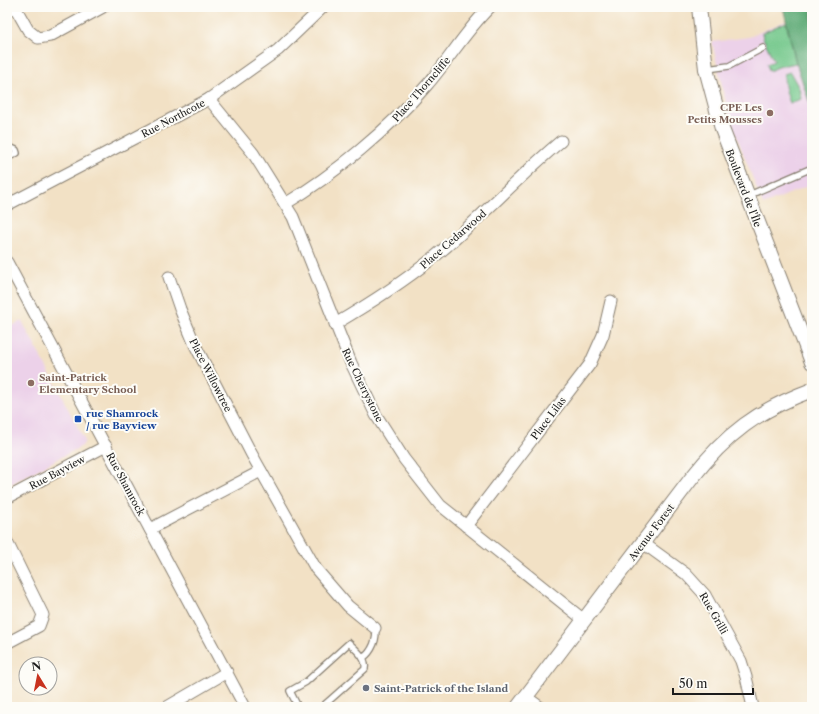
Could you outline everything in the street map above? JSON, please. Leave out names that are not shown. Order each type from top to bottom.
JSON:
[{"type":"street","points":[[15,7],[28,30],[38,38],[50,36],[103,7]]},
{"type":"street","name":"Rue Northcote","points":[[7,205],[209,99],[278,50],[324,7]]},
{"type":"street","name":"Place Thorncliffe","points":[[285,204],[321,180],[396,119],[427,85],[490,7]]},
{"type":"street","name":"Boulevard de l'Île","points":[[699,7],[706,69],[722,129],[812,362]]},
{"type":"street","name":"Rue Cherrystone","points":[[209,99],[253,153],[285,204],[306,246],[335,324],[376,415],[404,459],[440,505],[584,620]]},
{"type":"street","name":"Place Cedarwood","points":[[335,324],[384,294],[433,258],[470,226],[531,167],[561,141]]},
{"type":"street","name":"Rue Shamrock","points":[[7,262],[245,707]]},
{"type":"street","name":"Place Willowtree","points":[[169,277],[195,345],[261,471],[316,569],[348,606],[374,628]]},
{"type":"street","name":"Place Lilas","points":[[466,526],[590,364],[603,335],[611,301]]},
{"type":"street","name":"Avenue Forest","points":[[522,702],[691,479],[720,444],[760,415],[812,390]]},
{"type":"street","name":"Rue Bayview","points":[[7,498],[106,446]]},
{"type":"street","points":[[150,529],[261,471]]},
{"type":"street","points":[[7,542],[43,615],[38,626],[7,643]]},
{"type":"street","name":"Rue Grilli","points":[[642,543],[686,574],[705,596],[743,665],[753,707]]},
{"type":"street","points":[[167,707],[227,672]]},
{"type":"street","points":[[522,702],[540,707]]},
{"type":"lane","points":[[706,69],[729,66],[763,48]]},
{"type":"lane","points":[[7,146],[16,150],[17,153],[9,158]]},
{"type":"lane","points":[[747,196],[812,168]]},
{"type":"lane","points":[[364,658],[372,648],[376,637],[374,628]]},
{"type":"lane","points":[[298,707],[290,691],[306,682],[350,643],[364,658],[366,664],[365,669],[322,707]]},
{"type":"shaded area","name":"CPE Les Petits Mousses","points":[[785,21],[796,63],[812,110],[812,184],[763,205],[729,116],[712,42],[749,37]]},
{"type":"shaded area","name":"Saint-Patrick Elementary School","points":[[22,321],[85,441],[82,446],[7,486],[7,328]]},
{"type":"green space","points":[[783,7],[812,7],[812,110],[796,63]]},
{"type":"green space","points":[[786,22],[796,63],[781,66],[769,71],[767,64],[774,61],[762,33]]},
{"type":"green space","points":[[790,72],[799,88],[801,99],[790,103],[787,96],[784,74]]},
{"type":"place","name":"CPE Les Petits Mousses","points":[[770,113]]},
{"type":"place","name":"Saint-Patrick Elementary School","points":[[31,383]]},
{"type":"place","name":"rue Shamrock / rue Bayview","points":[[78,419]]},
{"type":"place","name":"Saint-Patrick of the Island","points":[[366,688]]}]
